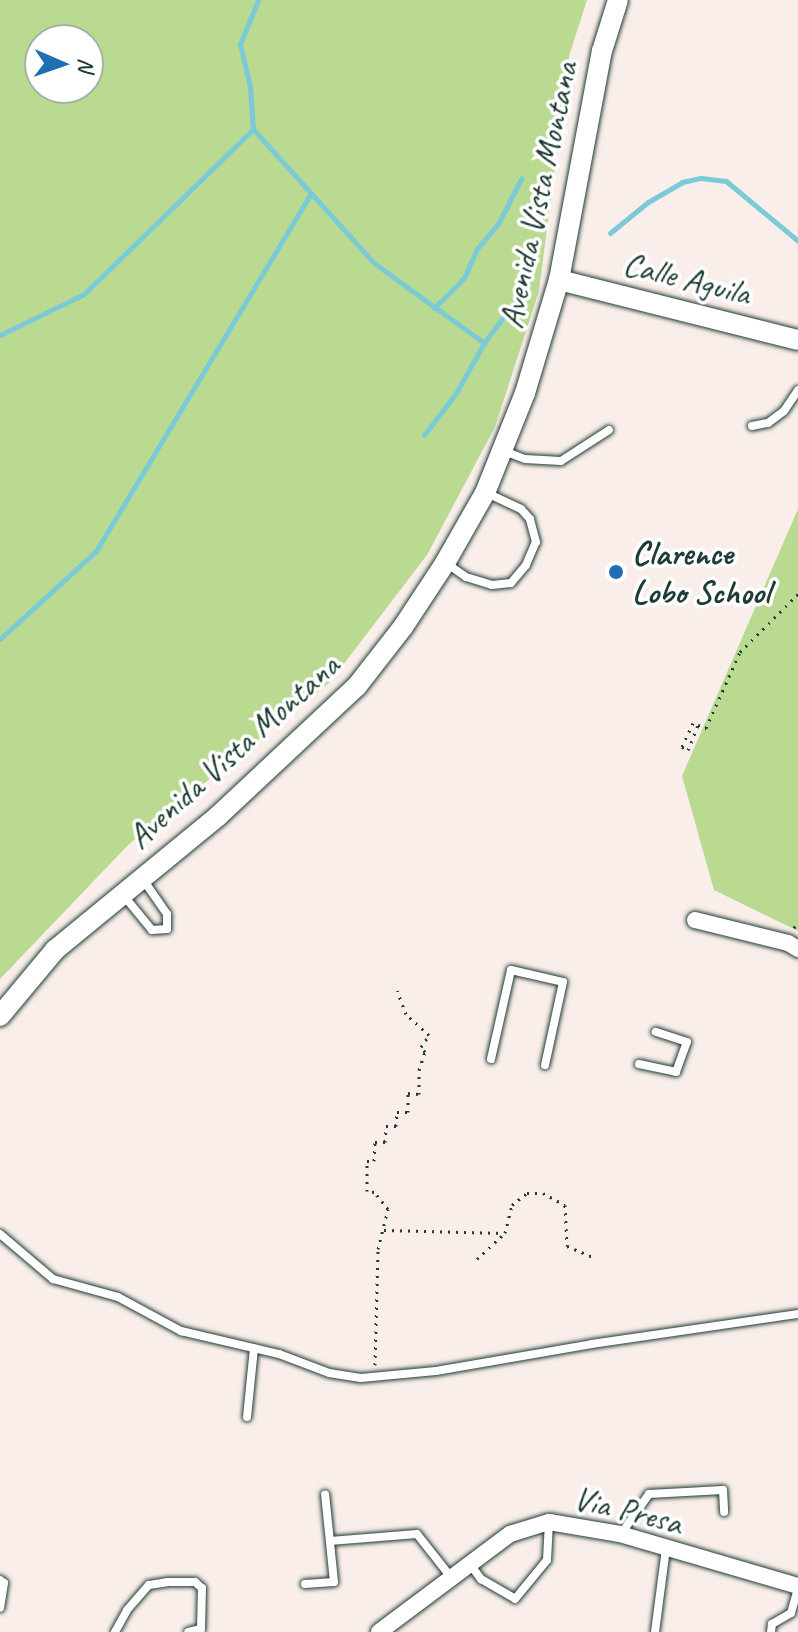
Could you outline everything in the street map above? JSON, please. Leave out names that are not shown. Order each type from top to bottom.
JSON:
[{"type":"street","name":"Avenida Vista Montana","points":[[0,1016],[55,950],[285,757],[357,686],[403,627],[445,563],[485,493],[503,450],[559,280],[602,51],[618,0]]},
{"type":"street","name":"Calle Aguila","points":[[559,280],[798,340]]},
{"type":"street","points":[[695,920],[788,943],[798,949]]},
{"type":"street","name":"Via Presa","points":[[379,1632],[510,1534],[549,1522],[620,1534],[798,1588]]},
{"type":"lane","points":[[752,426],[768,423],[776,417],[798,390]]},
{"type":"lane","points":[[503,450],[525,459],[561,461],[609,430]]},
{"type":"lane","points":[[445,563],[466,577],[492,585],[511,583],[526,565],[536,542],[530,519],[521,509],[485,493]]},
{"type":"lane","points":[[121,893],[152,930],[167,929],[167,914],[141,877]]},
{"type":"lane","points":[[491,1059],[511,970],[563,982],[545,1065]]},
{"type":"lane","points":[[639,1064],[676,1072],[687,1042],[656,1032]]},
{"type":"lane","points":[[0,1234],[53,1279],[118,1297],[181,1331],[254,1348],[329,1373],[375,1376],[436,1371],[592,1344],[798,1314]]},
{"type":"lane","points":[[247,1417],[254,1348]]},
{"type":"lane","points":[[620,1534],[649,1494],[723,1490],[724,1512]]},
{"type":"lane","points":[[305,1584],[334,1582],[325,1494]]},
{"type":"lane","points":[[470,1564],[481,1579],[515,1599],[547,1560],[549,1522]]},
{"type":"lane","points":[[330,1541],[417,1534],[451,1577]]},
{"type":"lane","points":[[655,1632],[666,1548]]},
{"type":"lane","points":[[0,1580],[4,1583],[0,1608]]},
{"type":"lane","points":[[115,1632],[127,1610],[149,1585],[195,1582],[202,1588],[201,1629],[188,1632]]},
{"type":"lane","points":[[771,1632],[772,1624],[794,1617],[798,1588]]},
{"type":"path","points":[[693,723],[682,747],[688,750],[698,725],[706,728],[740,652],[798,594]]},
{"type":"path","points":[[375,1376],[378,1249],[388,1209],[374,1192],[367,1191],[367,1161],[374,1161],[375,1142],[385,1142],[386,1126],[396,1126],[397,1112],[408,1112],[408,1093],[419,1094],[419,1070],[425,1052],[421,1047],[429,1035],[406,1014],[397,991]]},
{"type":"path","points":[[477,1259],[505,1233],[517,1198],[527,1193],[543,1193],[565,1205],[567,1246],[593,1257]]},
{"type":"path","points":[[384,1230],[505,1233]]},
{"type":"green space","points":[[0,0],[587,0],[569,56],[539,291],[495,427],[427,555],[330,682],[129,844],[0,979]]},
{"type":"green space","points":[[798,509],[798,931],[714,890],[682,776]]},
{"type":"waterway","points":[[258,0],[240,44],[250,87],[253,129],[374,263],[484,343]]},
{"type":"waterway","points":[[0,335],[84,294],[253,129]]},
{"type":"waterway","points":[[610,233],[648,202],[682,182],[701,178],[726,181],[798,241]]},
{"type":"waterway","points":[[434,308],[464,278],[477,249],[498,224],[521,179]]},
{"type":"waterway","points":[[0,639],[96,551],[309,196]]},
{"type":"waterway","points":[[424,435],[456,393],[484,343],[529,282]]},
{"type":"place","name":"Clarence Lobo School","points":[[616,572]]}]
